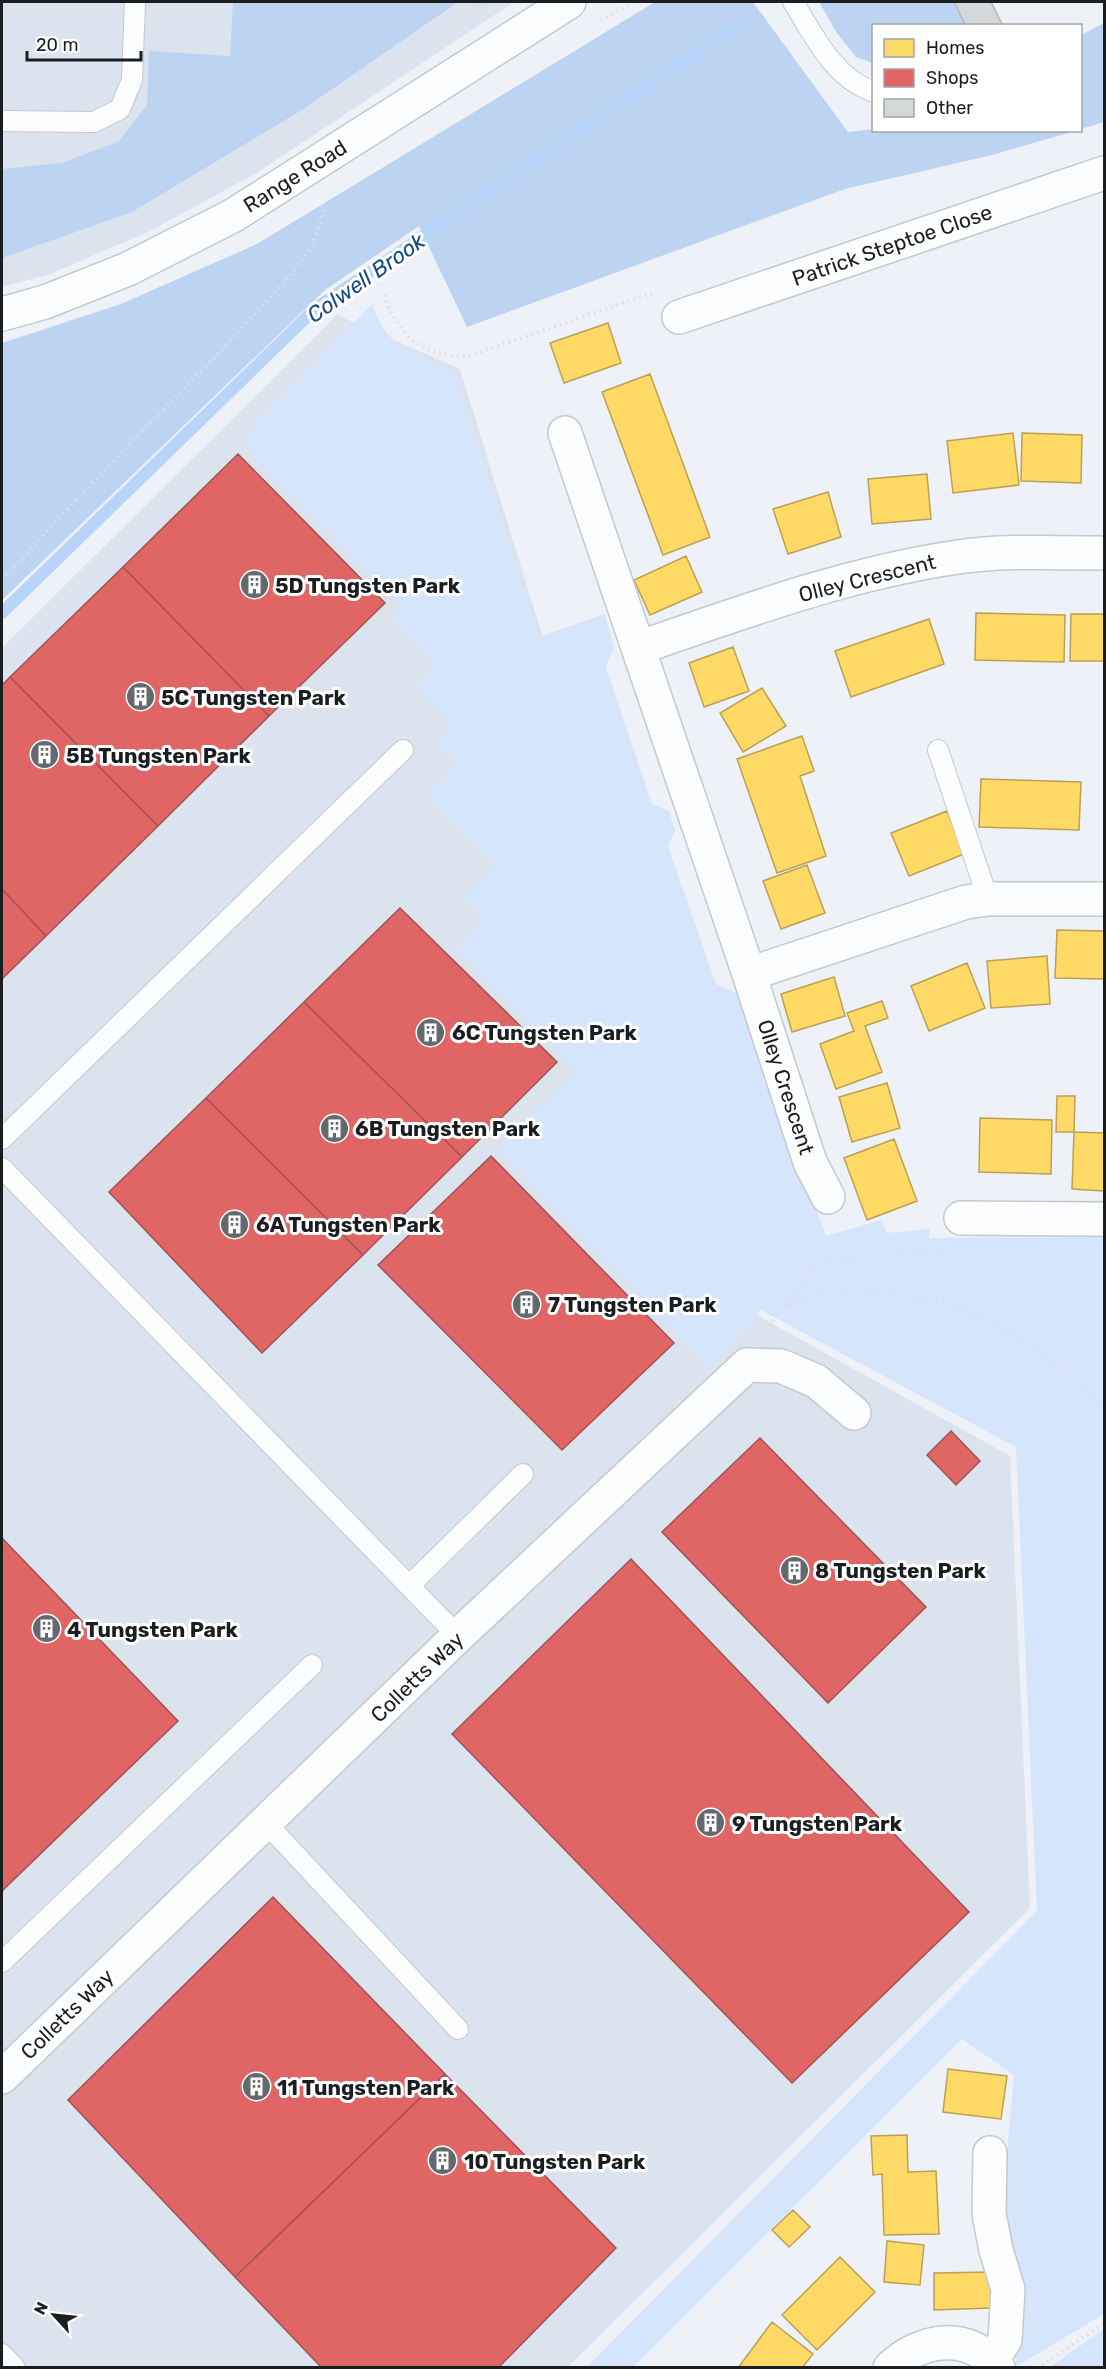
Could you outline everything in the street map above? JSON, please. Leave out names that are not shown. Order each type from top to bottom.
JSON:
[{"type":"street","name":"Range Road","points":[[2,314],[45,302],[128,269],[234,215],[569,2]]},
{"type":"street","name":"Patrick Steptoe Close","points":[[679,317],[1104,173]]},
{"type":"street","name":"Olley Crescent","points":[[565,433],[749,974],[810,1162],[828,1197]]},
{"type":"street","name":"Olley Crescent","points":[[638,648],[778,600],[899,567],[961,557],[1104,553]]},
{"type":"street","points":[[749,974],[966,902],[988,899],[1104,899]]},
{"type":"street","points":[[961,1218],[1104,1219]]},
{"type":"street","points":[[747,1365],[781,1366],[816,1381],[854,1413]]},
{"type":"street","name":"Colletts Way","points":[[2,2078],[458,1636],[747,1365]]},
{"type":"street","points":[[890,2367],[917,2350],[936,2343],[951,2342],[964,2343],[995,2364],[1005,2340],[1008,2289],[996,2250],[989,2214],[990,2153]]},
{"type":"lane","points":[[2,121],[94,122],[120,109],[132,80],[135,2]]},
{"type":"lane","points":[[793,2],[833,64],[860,87],[872,92]]},
{"type":"lane","points":[[2,1139],[402,750]]},
{"type":"lane","points":[[938,750],[988,899]]},
{"type":"lane","points":[[2,1168],[458,1636]]},
{"type":"lane","points":[[409,1586],[524,1474]]},
{"type":"lane","points":[[2,1962],[312,1665]]},
{"type":"lane","points":[[266,1823],[458,2029]]},
{"type":"lane","points":[[2,2354],[15,2367]]},
{"type":"path","points":[[2,272],[52,257],[135,221],[252,155],[359,87],[485,2]]},
{"type":"path","points":[[594,26],[633,2]]},
{"type":"path","points":[[2,580],[289,277],[313,244],[324,208],[316,196]]},
{"type":"path","points":[[747,1365],[762,1333],[822,1261],[833,1258],[954,1252]]},
{"type":"path","points":[[782,1309],[805,1296],[885,1294],[940,1299],[992,1322],[1046,1355],[1104,1410]]},
{"type":"path","points":[[1037,2367],[1104,2324]]},
{"type":"shaded area","points":[[2,2],[514,2],[255,174],[148,232],[50,274],[2,287]]},
{"type":"shaded area","points":[[233,2],[458,2],[302,110],[132,212],[2,258],[2,169],[61,163],[118,142],[147,105],[149,51],[230,56]]},
{"type":"shaded area","points":[[655,2],[753,2],[848,132],[872,129],[872,132],[1072,132],[988,156],[845,189],[467,327],[419,226],[325,290],[2,600],[2,343],[121,304],[257,244]]},
{"type":"shaded area","points":[[819,2],[954,2],[965,24],[872,24],[872,63],[856,57],[836,32]]},
{"type":"shaded area","points":[[1104,23],[1104,122],[1082,129],[1082,34]]},
{"type":"shaded area","points":[[372,304],[385,330],[404,349],[453,374],[539,637],[605,614],[614,648],[606,667],[652,804],[669,811],[675,831],[668,846],[716,984],[737,993],[826,1236],[882,1220],[886,1233],[930,1229],[929,1238],[1104,1237],[1104,2314],[1015,2367],[1018,2284],[1001,2222],[1014,2075],[962,2039],[633,2367],[587,2367],[1037,1911],[1016,1447],[761,1310],[709,1366],[499,1149],[578,1072],[456,947],[484,919],[464,899],[496,865],[427,795],[459,764],[437,741],[453,725],[416,686],[437,666],[391,619],[403,607],[241,440]]},
{"type":"shaded area","points":[[337,315],[460,369],[751,1312],[1010,1456],[1030,1908],[568,2367],[2,2368],[2,648]]},
{"type":"shaded area","points":[[1104,2329],[1104,2367],[1050,2367]]},
{"type":"building: Homes","points":[[608,323],[621,363],[564,383],[550,343]]},
{"type":"building: Homes","points":[[650,374],[710,537],[663,555],[602,392]]},
{"type":"building: Homes","points":[[1013,433],[1019,485],[953,493],[947,441]]},
{"type":"building: Homes","points":[[1022,433],[1082,435],[1081,483],[1021,481]]},
{"type":"building: Homes","points":[[927,474],[931,519],[872,524],[868,479]]},
{"type":"building: Homes","points":[[828,492],[841,537],[788,554],[773,509]]},
{"type":"building: Homes","points":[[686,556],[702,592],[650,615],[634,580]]},
{"type":"building: Homes","points":[[976,613],[1065,615],[1064,662],[975,660]]},
{"type":"building: Homes","points":[[1071,614],[1104,614],[1104,661],[1070,661]]},
{"type":"building: Homes","points":[[929,619],[944,664],[851,697],[835,651]]},
{"type":"building: Homes","points":[[733,647],[749,691],[704,707],[689,663]]},
{"type":"building: Homes","points":[[762,688],[786,726],[743,752],[720,713]]},
{"type":"building: Homes","points":[[802,736],[814,771],[800,776],[826,856],[777,873],[737,759]]},
{"type":"building: Homes","points":[[981,779],[1081,782],[1079,830],[979,827]]},
{"type":"building: Homes","points":[[947,811],[964,854],[909,876],[891,833]]},
{"type":"building: Homes","points":[[807,865],[825,913],[781,929],[763,881]]},
{"type":"building: Homes","points":[[1057,930],[1104,931],[1104,979],[1055,978]]},
{"type":"building: Homes","points":[[1047,956],[1050,1004],[991,1008],[987,961]]},
{"type":"building: Homes","points":[[967,963],[985,1008],[929,1031],[911,986]]},
{"type":"building: Homes","points":[[834,977],[845,1016],[792,1032],[781,994]]},
{"type":"building: Homes","points":[[882,1001],[888,1018],[865,1026],[882,1072],[836,1089],[820,1044],[854,1031],[847,1013]]},
{"type":"building: Homes","points":[[887,1083],[900,1128],[852,1142],[839,1097]]},
{"type":"building: Homes","points":[[1057,1096],[1075,1096],[1074,1132],[1056,1132]]},
{"type":"building: Homes","points":[[980,1118],[1052,1120],[1051,1174],[979,1172]]},
{"type":"building: Homes","points":[[1074,1132],[1104,1133],[1104,1191],[1072,1189]]},
{"type":"building: Homes","points":[[894,1139],[917,1201],[867,1220],[844,1158]]},
{"type":"building: Homes","points":[[948,2069],[1007,2076],[1001,2119],[943,2112]]},
{"type":"building: Homes","points":[[907,2135],[908,2172],[936,2171],[939,2234],[884,2235],[882,2174],[873,2175],[871,2136]]},
{"type":"building: Homes","points":[[793,2210],[810,2227],[789,2247],[772,2230]]},
{"type":"building: Homes","points":[[887,2241],[924,2245],[920,2285],[884,2282]]},
{"type":"building: Homes","points":[[840,2257],[875,2292],[817,2350],[782,2315]]},
{"type":"building: Homes","points":[[991,2272],[991,2308],[934,2310],[934,2273]]},
{"type":"building: Homes","points":[[772,2322],[813,2354],[802,2368],[738,2368]]},
{"type":"building: Shops","name":"5D Tungsten Park","points":[[238,454],[385,603],[269,716],[123,567]]},
{"type":"building: Shops","name":"5C Tungsten Park","points":[[123,567],[269,716],[158,826],[10,677]]},
{"type":"building: Shops","name":"5B Tungsten Park","points":[[10,677],[158,826],[46,936],[2,889],[2,685]]},
{"type":"building: Shops","points":[[2,889],[46,936],[2,979]]},
{"type":"building: Shops","name":"6C Tungsten Park","points":[[400,908],[557,1062],[462,1157],[304,1002]]},
{"type":"building: Shops","name":"6B Tungsten Park","points":[[304,1002],[462,1157],[363,1255],[206,1098]]},
{"type":"building: Shops","name":"6A Tungsten Park","points":[[206,1098],[363,1255],[262,1353],[109,1192]]},
{"type":"building: Shops","name":"7 Tungsten Park","points":[[491,1156],[674,1343],[562,1450],[378,1265]]},
{"type":"building: Shops","points":[[951,1431],[980,1461],[956,1485],[927,1455]]},
{"type":"building: Shops","name":"8 Tungsten Park","points":[[760,1438],[926,1607],[828,1703],[662,1532]]},
{"type":"building: Shops","name":"4 Tungsten Park","points":[[2,1538],[178,1721],[2,1891]]},
{"type":"building: Shops","name":"9 Tungsten Park","points":[[631,1559],[969,1912],[792,2083],[452,1734]]},
{"type":"building: Shops","name":"11 Tungsten Park","points":[[273,1897],[445,2074],[235,2277],[68,2100]]},
{"type":"building: Shops","name":"10 Tungsten Park","points":[[445,2074],[616,2248],[498,2368],[322,2368],[235,2277]]},
{"type":"building: Other","points":[[954,2],[991,2],[1002,24],[965,24]]},
{"type":"waterway","name":"Colwell Brook","points":[[2,613],[316,308],[746,20]]},
{"type":"place","name":"5D Tungsten Park","points":[[254,585]]},
{"type":"place","name":"5C Tungsten Park","points":[[140,697]]},
{"type":"place","name":"5B Tungsten Park","points":[[45,755]]},
{"type":"place","name":"6C Tungsten Park","points":[[431,1032]]},
{"type":"place","name":"6B Tungsten Park","points":[[334,1128]]},
{"type":"place","name":"6A Tungsten Park","points":[[235,1224]]},
{"type":"place","name":"7 Tungsten Park","points":[[527,1304]]},
{"type":"place","name":"8 Tungsten Park","points":[[794,1570]]},
{"type":"place","name":"4 Tungsten Park","points":[[46,1629]]},
{"type":"place","name":"9 Tungsten Park","points":[[711,1823]]},
{"type":"place","name":"11 Tungsten Park","points":[[256,2087]]},
{"type":"place","name":"10 Tungsten Park","points":[[443,2161]]}]
